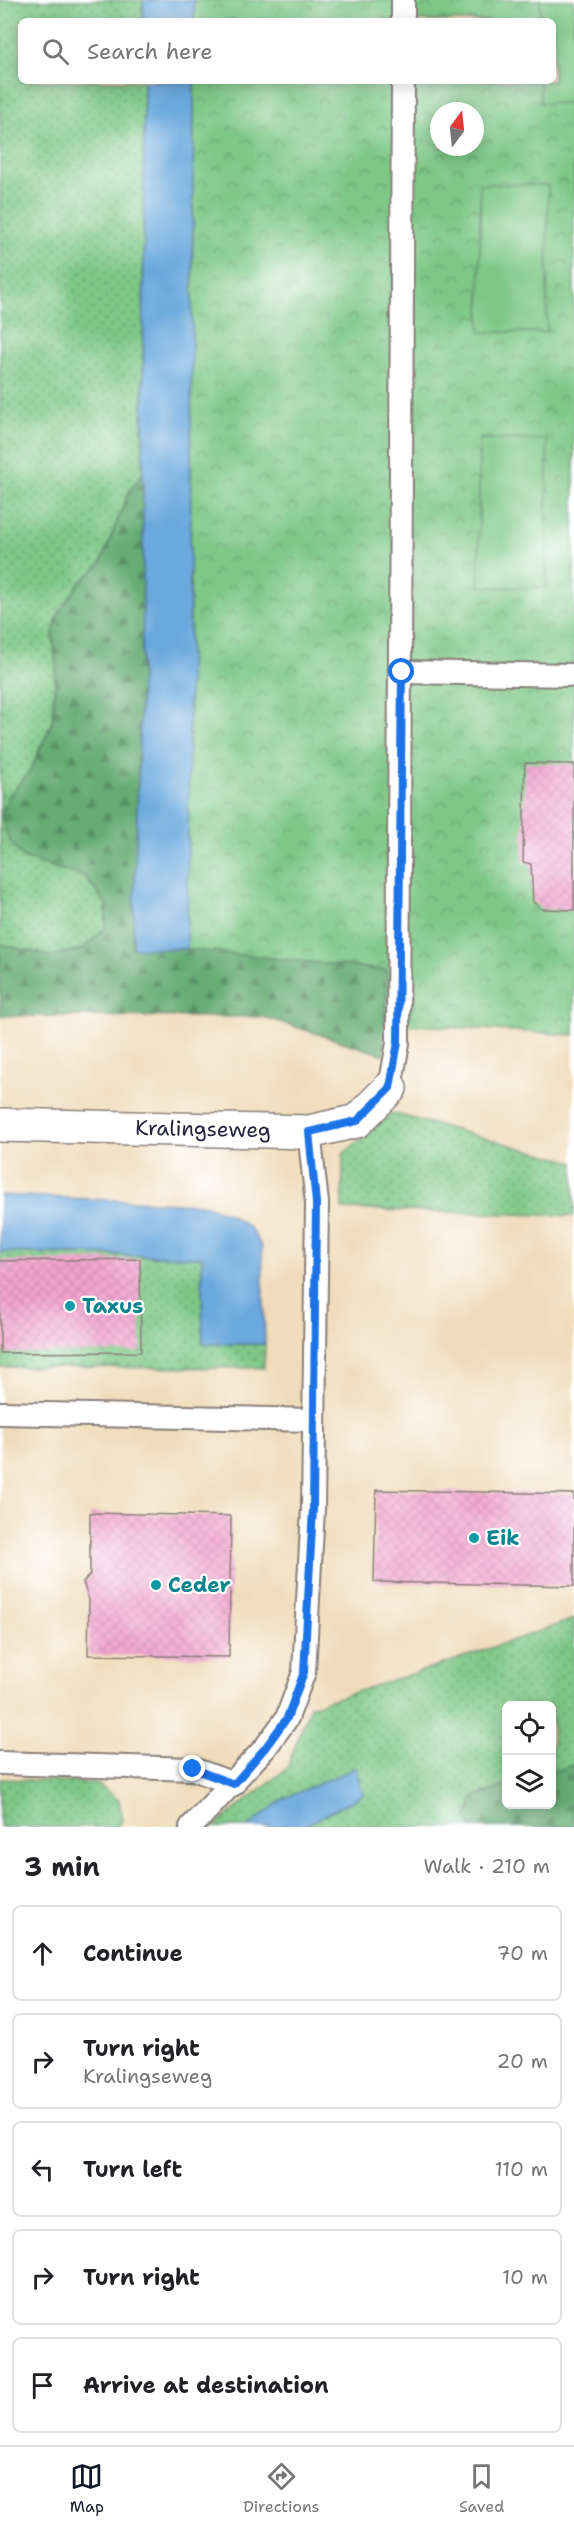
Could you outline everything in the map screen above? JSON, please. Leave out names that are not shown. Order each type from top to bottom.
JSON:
[{"type":"street","name":"Kralingseweg","points":[[0,1125],[309,1132],[357,1121],[390,1088]]},
{"type":"lane","points":[[403,0],[403,18]]},
{"type":"lane","points":[[390,1088],[398,1042],[402,672],[403,84]]},
{"type":"lane","points":[[402,672],[574,675]]},
{"type":"lane","points":[[191,1827],[234,1784],[287,1718],[304,1672],[313,1509],[314,1420],[316,1203],[309,1132]]},
{"type":"lane","points":[[0,1413],[314,1420]]},
{"type":"lane","points":[[0,1763],[193,1769],[234,1784]]},
{"type":"green space","points":[[0,0],[143,0],[143,18],[18,18],[18,84],[144,84],[143,472],[128,494],[101,563],[78,585],[53,634],[56,669],[52,723],[29,773],[7,798],[23,858],[84,876],[106,904],[106,927],[83,949],[51,956],[0,944]]},
{"type":"green space","points":[[194,0],[574,0],[574,1035],[386,1023],[387,970],[187,949],[194,84],[556,84],[556,18],[194,18]]},
{"type":"green space","points":[[540,0],[574,0],[574,103],[540,103],[540,84],[556,84],[556,18],[540,18]]},
{"type":"green space","points":[[480,184],[548,185],[547,332],[480,332]]},
{"type":"green space","points":[[479,439],[547,440],[547,587],[479,587]]},
{"type":"green space","points":[[143,472],[143,614],[133,947],[187,949],[387,970],[384,1055],[264,1017],[0,1016],[0,944],[51,956],[83,949],[106,927],[106,904],[85,877],[23,858],[9,841],[2,816],[7,798],[29,773],[52,723],[56,669],[53,634],[57,616],[78,585],[101,563],[128,494]]},
{"type":"green space","points":[[392,1113],[574,1162],[574,1216],[342,1209],[343,1154]]},
{"type":"green space","points":[[0,1252],[202,1257],[203,1344],[265,1344],[264,1368],[0,1367]]},
{"type":"green space","points":[[574,1619],[574,1765],[556,1771],[556,1701],[502,1701],[502,1787],[474,1796],[468,1817],[472,1827],[302,1827],[363,1795],[356,1768],[283,1799],[248,1827],[213,1827],[287,1768],[310,1706],[438,1666]]},
{"type":"green space","points":[[574,1765],[574,1827],[472,1827],[468,1817],[474,1796],[502,1787],[502,1809],[556,1809],[556,1771]]},
{"type":"green space","points":[[0,1779],[96,1783],[119,1800],[123,1820],[117,1827],[0,1827]]},
{"type":"water","points":[[143,0],[194,0],[194,18],[143,18]]},
{"type":"water","points":[[144,84],[194,84],[187,949],[133,948],[143,614]]},
{"type":"water","points":[[0,1195],[202,1204],[229,1214],[250,1228],[262,1247],[265,1344],[203,1344],[202,1257],[0,1252]]},
{"type":"water","points":[[356,1768],[363,1795],[302,1827],[248,1827],[283,1799]]},
{"type":"building","points":[[525,763],[574,764],[574,910],[542,909],[533,902],[531,864],[523,862]]},
{"type":"building","name":"Taxus","points":[[140,1259],[141,1352],[0,1353],[0,1261]]},
{"type":"building","name":"Eik","points":[[376,1490],[574,1494],[574,1586],[374,1582]]},
{"type":"building","name":"Ceder","points":[[90,1513],[231,1516],[229,1657],[88,1655],[89,1600],[83,1582],[90,1574]]},
{"type":"place","name":"Taxus","points":[[70,1306]]},
{"type":"place","name":"Eik","points":[[474,1538]]},
{"type":"place","name":"Ceder","points":[[156,1585]]},
{"type":"route","points":[[193,1769],[234,1784],[287,1718],[304,1672],[313,1509],[316,1203],[309,1132],[357,1121],[390,1088],[398,1042],[402,672]]}]
